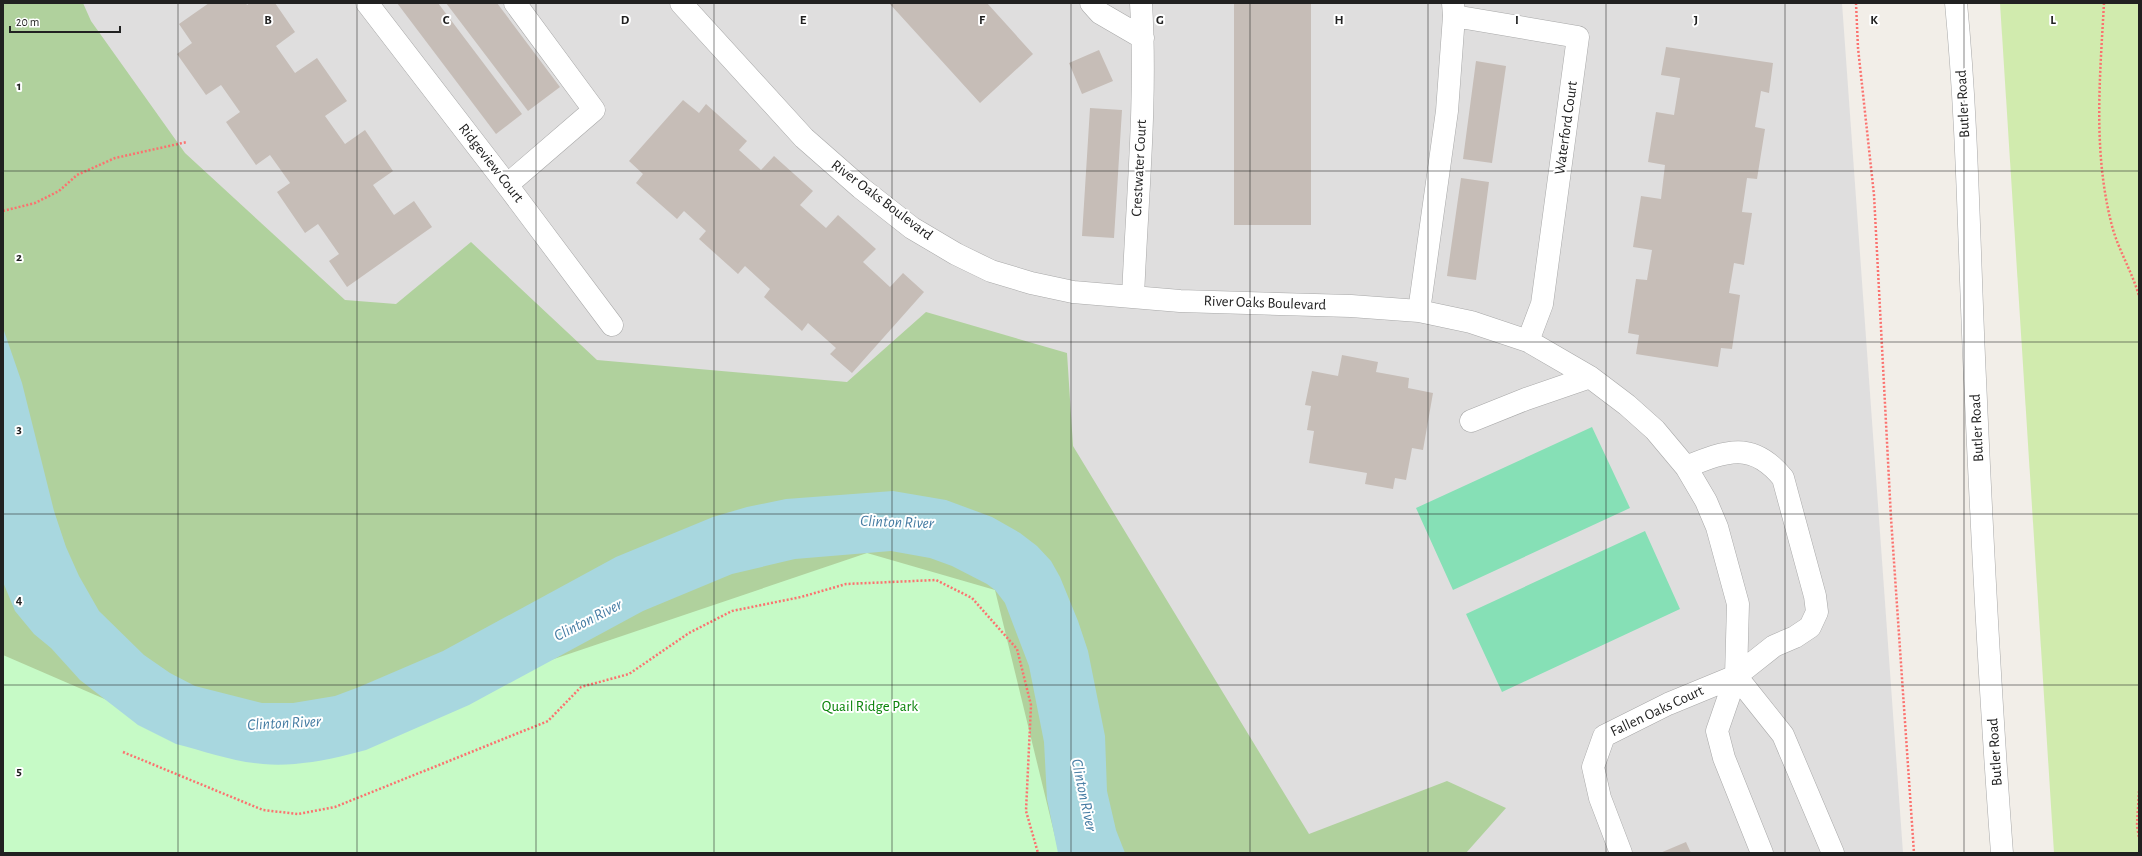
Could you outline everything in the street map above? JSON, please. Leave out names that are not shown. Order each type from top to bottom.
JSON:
[{"type":"street","name":"Ridgeview Court","points":[[367,3],[507,184],[612,325]]},
{"type":"street","points":[[507,184],[594,110],[515,3]]},
{"type":"street","name":"River Oaks Boulevard","points":[[681,3],[804,138],[861,188],[912,228],[956,254],[991,271],[1031,283],[1073,292],[1180,301],[1351,306],[1419,311],[1471,322],[1528,341],[1590,377],[1627,405],[1655,430],[1686,467],[1706,501],[1717,527],[1738,604],[1736,676],[1717,731],[1724,758],[1762,853]]},
{"type":"street","points":[[1091,3],[1100,13],[1143,38]]},
{"type":"street","name":"Crestwater Court","points":[[1133,297],[1142,132],[1143,38],[1141,3]]},
{"type":"street","name":"Butler Road","points":[[1956,3],[1964,104],[1975,387],[1991,700],[2002,853]]},
{"type":"street","name":"Waterford Court","points":[[1419,311],[1446,111],[1453,9],[1578,37],[1542,304],[1528,341]]},
{"type":"street","points":[[1471,421],[1526,399],[1590,377]]},
{"type":"street","name":"Fallen Oaks Court","points":[[1621,853],[1600,798],[1593,767],[1604,736],[1668,704],[1736,676],[1774,646],[1795,637],[1810,627],[1817,612],[1815,596],[1783,478],[1772,464],[1755,454],[1736,453],[1715,456],[1686,467]]},
{"type":"street","points":[[1736,676],[1783,735],[1833,853]]},
{"type":"path","points":[[1856,3],[1858,48],[1874,195],[1891,518],[1909,757],[1914,853]]},
{"type":"path","points":[[2104,3],[2099,105],[2103,185],[2111,224],[2139,296]]},
{"type":"path","points":[[3,211],[35,203],[60,191],[77,175],[115,158],[186,142]]},
{"type":"path","points":[[123,752],[263,810],[298,814],[335,807],[548,721],[581,687],[629,674],[689,633],[732,611],[801,597],[846,584],[936,580],[972,598],[1017,649],[1031,705],[1026,811],[1038,853]]},
{"type":"path","points":[[2139,791],[2137,825],[2139,838]]},
{"type":"shaded area","points":[[3,3],[1842,3],[1903,853],[1309,853],[255,387]]},
{"type":"green space","points":[[3,3],[83,3],[91,21],[185,153],[345,300],[396,304],[471,242],[597,360],[847,382],[926,312],[1067,353],[1073,446],[1309,834],[1447,781],[1506,808],[1466,853],[78,853],[3,676]]},
{"type":"green space","points":[[2000,3],[2139,3],[2139,853],[2054,853]]},
{"type":"green space","points":[[1592,427],[1630,508],[1453,590],[1416,508]]},
{"type":"green space","points":[[1645,531],[1680,609],[1502,692],[1466,614]]},
{"type":"green space","name":"Quail Ridge Park","points":[[867,553],[995,590],[1059,853],[3,853],[3,655],[250,762]]},
{"type":"water","name":"Clinton River","points":[[3,328],[22,383],[54,511],[66,547],[79,576],[99,611],[144,655],[170,673],[195,686],[262,703],[293,703],[335,696],[359,687],[443,651],[616,557],[713,517],[747,507],[786,499],[893,491],[946,500],[992,517],[1020,533],[1037,546],[1051,561],[1060,577],[1078,621],[1088,651],[1105,736],[1107,791],[1116,830],[1125,853],[1058,853],[1047,799],[1044,742],[1029,666],[1005,603],[995,590],[987,584],[952,566],[930,558],[891,551],[795,559],[732,574],[643,611],[469,705],[366,750],[315,762],[276,765],[241,761],[176,744],[138,725],[80,680],[51,648],[34,634],[15,611],[3,582]]},
{"type":"building","points":[[209,3],[246,3],[247,5],[250,3],[275,3],[295,32],[276,46],[295,73],[317,58],[347,101],[325,116],[345,144],[365,130],[393,171],[373,185],[394,215],[414,201],[432,227],[347,287],[329,261],[339,254],[318,224],[305,233],[277,192],[290,183],[270,155],[256,165],[226,122],[240,112],[221,85],[206,95],[177,54],[192,43],[179,24]]},
{"type":"building","points":[[397,3],[438,3],[522,114],[496,134]]},
{"type":"building","points":[[446,3],[497,3],[560,87],[528,111]]},
{"type":"building","points":[[889,3],[987,3],[1033,54],[980,103]]},
{"type":"building","points":[[1234,3],[1311,3],[1311,225],[1234,225]]},
{"type":"building","points":[[1666,47],[1773,63],[1769,93],[1761,91],[1755,127],[1765,129],[1757,179],[1747,178],[1742,212],[1752,213],[1744,265],[1734,263],[1729,293],[1740,295],[1732,349],[1721,348],[1718,367],[1636,354],[1639,335],[1628,333],[1636,279],[1647,280],[1652,250],[1633,247],[1641,196],[1661,199],[1665,165],[1648,162],[1656,112],[1674,115],[1680,78],[1661,75]]},
{"type":"building","points":[[1099,50],[1113,81],[1082,94],[1069,63]]},
{"type":"building","points":[[1476,61],[1506,66],[1492,163],[1463,159]]},
{"type":"building","points":[[683,100],[699,113],[706,104],[747,141],[739,150],[761,170],[774,156],[813,191],[800,205],[826,228],[838,215],[876,249],[863,262],[890,287],[903,273],[924,292],[852,373],[830,354],[836,348],[808,323],[802,331],[764,297],[770,289],[745,266],[738,274],[699,239],[706,231],[684,211],[677,219],[636,183],[643,174],[629,161]]},
{"type":"building","points":[[1090,108],[1122,110],[1114,238],[1082,236]]},
{"type":"building","points":[[1461,178],[1489,182],[1476,280],[1447,276]]},
{"type":"building","points":[[1342,355],[1378,362],[1376,372],[1409,378],[1408,388],[1433,393],[1423,450],[1412,448],[1406,480],[1395,478],[1393,489],[1365,484],[1367,473],[1309,463],[1314,431],[1307,430],[1311,406],[1305,405],[1312,371],[1338,376]]},
{"type":"building","points":[[1686,842],[1691,853],[1660,853]]}]
